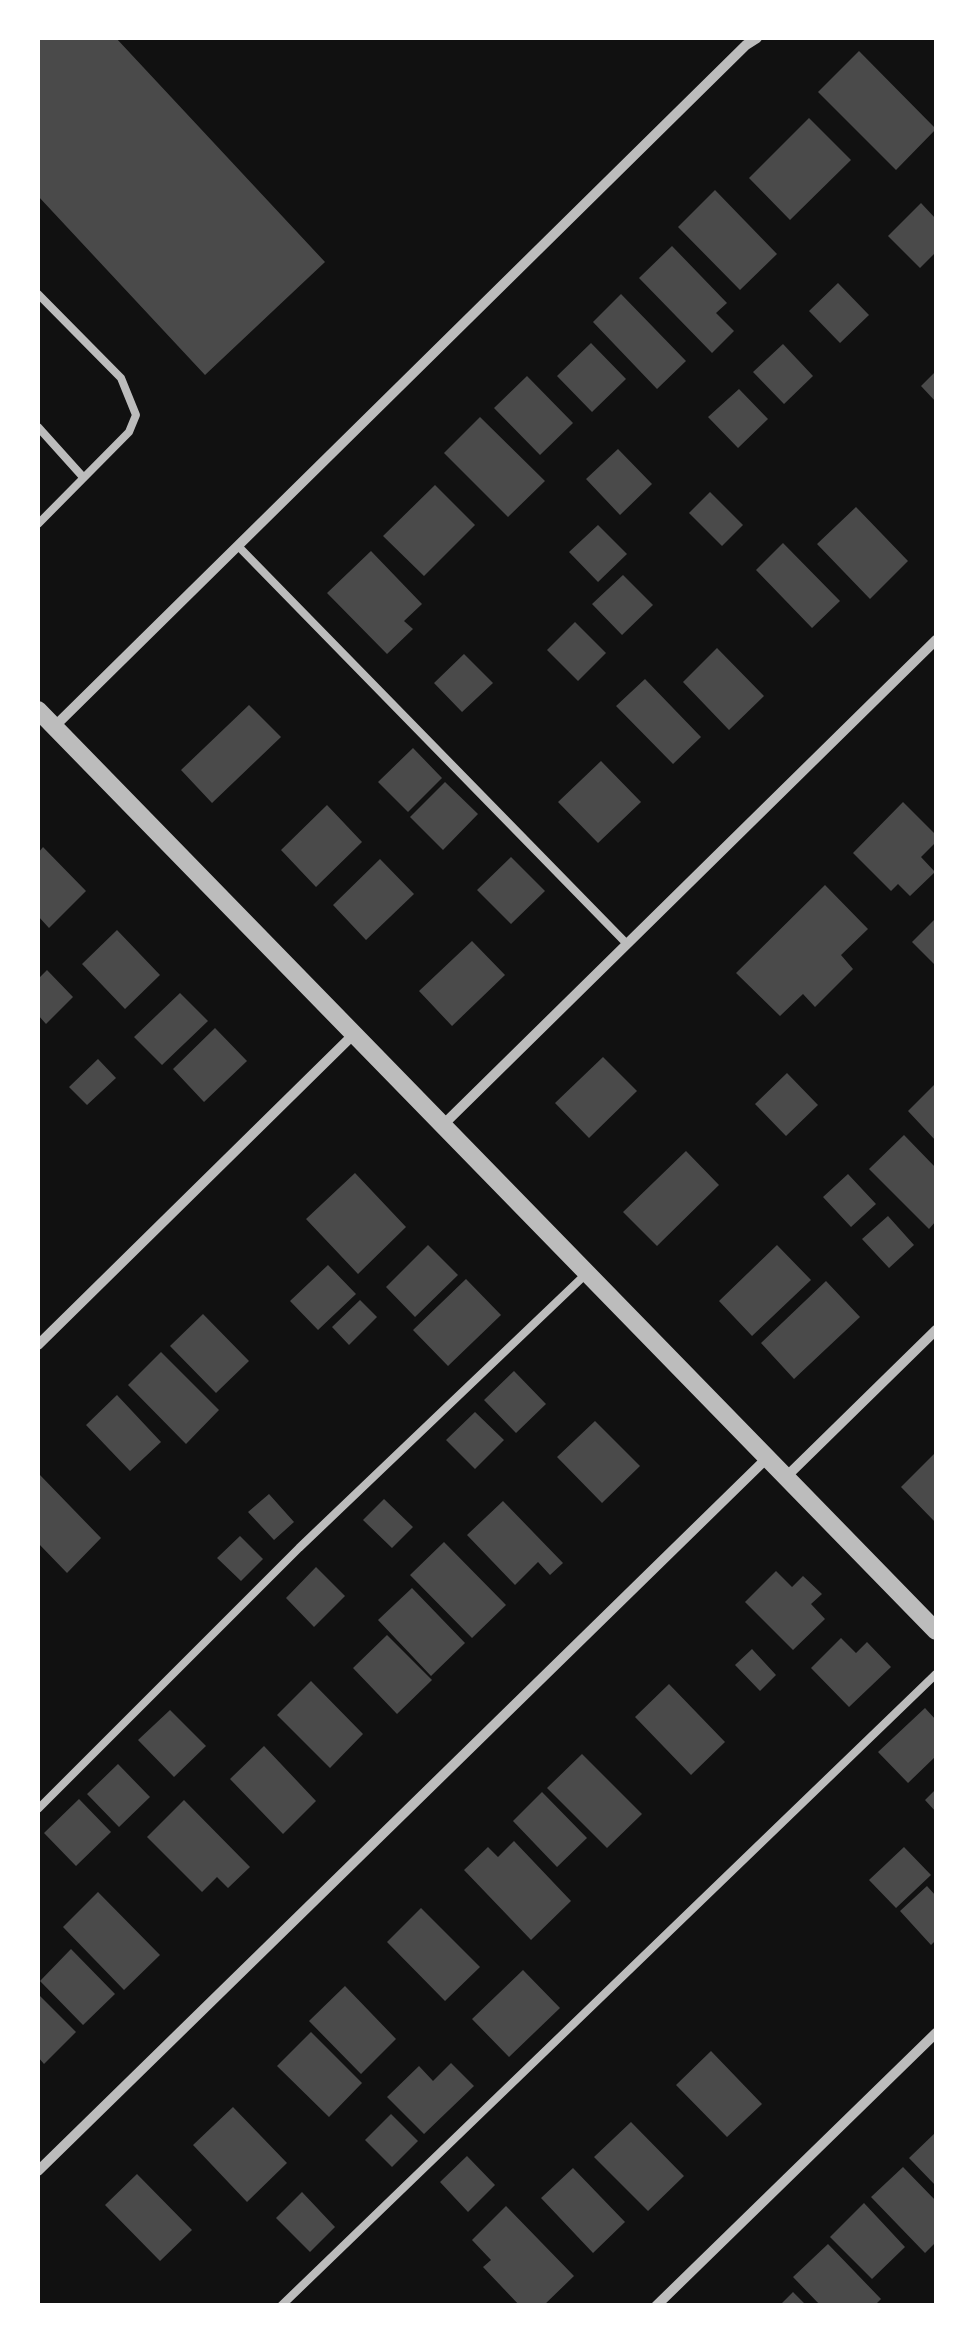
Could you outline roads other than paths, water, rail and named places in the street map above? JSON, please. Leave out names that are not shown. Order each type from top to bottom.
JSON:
[{"type":"street","points":[[54,727],[742,41],[757,38]]},
{"type":"street","points":[[443,1125],[936,640]]},
{"type":"street","points":[[38,710],[936,1632]]},
{"type":"street","points":[[38,1346],[354,1034]]},
{"type":"street","points":[[786,1477],[936,1330]]},
{"type":"street","points":[[38,2170],[767,1458]]},
{"type":"street","points":[[656,2306],[936,2033]]},
{"type":"lane","points":[[38,294],[121,378],[136,414],[129,432],[38,524]]},
{"type":"lane","points":[[38,428],[83,477]]},
{"type":"lane","points":[[238,546],[627,944]]},
{"type":"lane","points":[[38,1809],[299,1548],[586,1273]]},
{"type":"lane","points":[[281,2306],[936,1674]]}]
